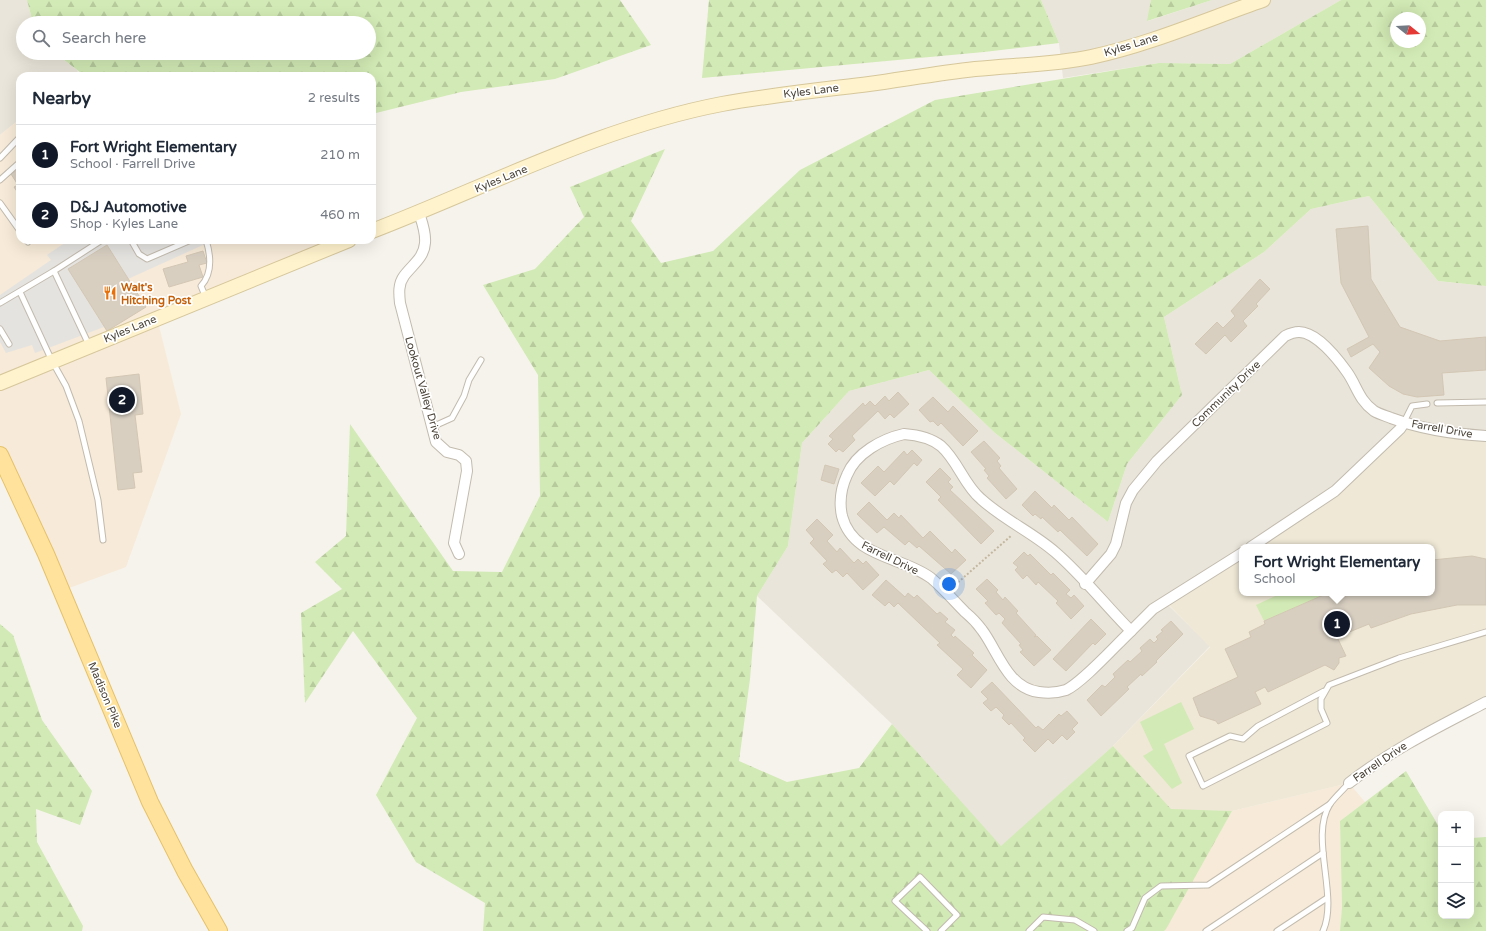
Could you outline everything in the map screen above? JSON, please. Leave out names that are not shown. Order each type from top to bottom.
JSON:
[{"type":"main road","name":"Kyles Lane","points":[[376,229],[604,136],[676,115],[721,104],[809,90],[971,70],[1063,62],[1092,57],[1128,47],[1263,0]]},
{"type":"main road","name":"Kyles Lane","points":[[0,382],[339,244]]},
{"type":"main road","name":"Madison Pike","points":[[0,455],[46,554],[150,802],[185,871],[219,931]]},
{"type":"street","name":"Lookout Valley Drive","points":[[419,213],[424,229],[425,244],[414,267],[404,276],[399,289],[399,296],[436,442],[447,452],[459,455],[466,461],[467,471],[454,543],[459,554]]},
{"type":"street","name":"Community Drive","points":[[1085,584],[1111,554],[1116,544],[1126,503],[1133,490],[1157,461],[1285,336],[1298,332],[1309,333],[1321,342],[1347,372],[1356,391],[1375,412],[1404,423]]},
{"type":"street","name":"Farrell Drive","points":[[1256,544],[1335,491],[1400,429],[1404,423],[1440,431],[1486,436]]},
{"type":"street","name":"Farrell Drive","points":[[1131,632],[1056,554],[1039,539],[1003,518],[980,499],[950,456],[941,446],[929,440],[904,434],[885,440],[868,450],[853,465],[844,482],[841,504],[844,522],[850,534],[866,547],[930,578],[982,630],[1014,680],[1030,690],[1037,692],[1055,692],[1065,690],[1077,683],[1131,632],[1153,609],[1239,555]]},
{"type":"street","name":"Farrell Drive","points":[[1349,783],[1375,763],[1423,735],[1486,702]]},
{"type":"lane","points":[[0,158],[16,141]]},
{"type":"lane","points":[[0,180],[16,166]]},
{"type":"lane","points":[[0,203],[16,225]]},
{"type":"lane","points":[[0,303],[96,244]]},
{"type":"lane","points":[[133,244],[139,254],[147,258],[181,244]]},
{"type":"lane","points":[[206,298],[201,286],[206,280],[212,258],[207,244]]},
{"type":"lane","points":[[54,271],[89,346]]},
{"type":"lane","points":[[20,292],[52,361],[66,386],[79,421],[98,500],[103,540]]},
{"type":"lane","points":[[0,328],[9,344]]},
{"type":"lane","points":[[432,427],[452,418],[464,396],[469,380],[481,360]]},
{"type":"lane","points":[[1437,403],[1486,402]]},
{"type":"lane","points":[[1404,423],[1412,406],[1427,404]]},
{"type":"lane","points":[[1324,691],[1258,726],[1243,739],[1230,736],[1189,756],[1203,786],[1326,723],[1321,709],[1321,699],[1324,691],[1329,685],[1399,658],[1486,632]]},
{"type":"lane","name":"Farrell Drive","points":[[1323,931],[1328,915],[1323,853],[1324,820],[1330,804],[1349,783]]},
{"type":"lane","points":[[1127,931],[1132,928],[1145,898],[1161,886],[1208,885],[1330,804]]},
{"type":"lane","points":[[1206,931],[1323,853]]},
{"type":"lane","points":[[927,931],[895,901],[920,877],[957,915],[941,931]]},
{"type":"lane","points":[[1277,931],[1327,898]]},
{"type":"lane","points":[[1029,931],[1043,917],[1075,920],[1094,931]]},
{"type":"path","points":[[946,593],[1020,528]]},
{"type":"shaded area","points":[[0,0],[27,0],[31,16],[16,16],[16,60],[64,60],[78,71],[16,72],[16,122],[0,135]]},
{"type":"shaded area","points":[[1041,0],[1151,0],[1148,21],[1212,0],[1341,0],[1230,64],[1159,63],[1063,78],[1059,43]]},
{"type":"shaded area","points":[[16,122],[16,244],[318,244],[321,251],[157,318],[181,414],[126,567],[61,591],[0,455],[0,135]]},
{"type":"shaded area","points":[[1369,196],[1438,281],[1486,286],[1486,436],[1365,463],[1255,544],[1239,544],[1239,555],[1165,602],[1210,646],[1113,746],[1001,847],[892,724],[757,596],[788,546],[802,443],[849,391],[929,370],[995,433],[1108,522],[1127,464],[1182,395],[1164,317],[1264,252],[1311,209]]},
{"type":"shaded area","points":[[63,244],[205,244],[128,279],[107,245],[68,269],[104,327],[35,353],[32,345],[6,353],[0,342],[0,295],[51,260],[47,255]]},
{"type":"shaded area","points":[[1404,423],[1486,436],[1486,702],[1349,783],[1232,811],[1171,810],[1113,746],[1210,647],[1165,601],[1239,555],[1239,596],[1435,596],[1435,544],[1256,544],[1335,491]]},
{"type":"shaded area","points":[[1349,783],[1365,802],[1340,821],[1342,907],[1340,931],[1164,931],[1232,811]]},
{"type":"green space","points":[[27,0],[620,0],[651,45],[555,79],[461,92],[376,113],[376,72],[80,72],[64,60],[376,60],[376,16],[31,16]]},
{"type":"green space","points":[[709,0],[1041,0],[1059,43],[984,52],[702,78]]},
{"type":"green space","points":[[1151,0],[1212,0],[1147,21]]},
{"type":"green space","points":[[1341,0],[1486,0],[1486,286],[1438,281],[1369,196],[1311,209],[1264,252],[1164,317],[1182,395],[1127,464],[1108,522],[995,433],[929,370],[849,391],[802,443],[788,546],[757,596],[750,679],[739,761],[787,782],[859,768],[892,724],[1001,846],[1113,746],[1171,809],[1232,811],[1166,929],[1164,931],[483,931],[485,903],[416,862],[376,795],[417,718],[353,631],[305,703],[301,613],[342,589],[315,562],[346,536],[350,424],[453,571],[502,572],[540,496],[538,375],[483,285],[535,269],[584,217],[570,187],[665,149],[631,221],[661,263],[713,251],[800,170],[935,100],[1159,63],[1230,64]]},
{"type":"green space","points":[[1276,596],[1322,596],[1264,621],[1256,605]]},
{"type":"green space","points":[[0,624],[13,635],[42,720],[92,791],[80,825],[36,809],[37,842],[83,926],[82,931],[0,931]]},
{"type":"green space","points":[[1181,702],[1194,729],[1164,744],[1182,783],[1172,789],[1143,756],[1153,750],[1140,722]]},
{"type":"green space","points":[[1406,771],[1438,825],[1438,919],[1474,919],[1474,838],[1486,837],[1486,931],[1340,931],[1342,907],[1340,821]]},
{"type":"building","points":[[16,171],[16,182],[11,174]]},
{"type":"building","points":[[1368,226],[1371,279],[1400,327],[1440,341],[1486,337],[1486,370],[1442,373],[1444,395],[1417,397],[1403,394],[1389,386],[1369,368],[1380,352],[1373,344],[1351,357],[1347,349],[1369,337],[1341,283],[1336,229]]},
{"type":"building","name":"Walt's Hitching Post","points":[[107,245],[146,307],[107,331],[68,269]]},
{"type":"building","points":[[203,251],[207,263],[199,265],[203,277],[169,287],[163,269],[188,262],[186,256]]},
{"type":"building","points":[[1260,279],[1270,289],[1256,304],[1258,306],[1243,321],[1247,326],[1231,342],[1225,335],[1206,354],[1195,344],[1217,322],[1223,328],[1235,316],[1231,311]]},
{"type":"building","points":[[139,374],[143,414],[135,415],[142,472],[133,473],[135,488],[118,490],[106,378]]},
{"type":"building","points":[[898,392],[909,404],[894,418],[890,414],[885,419],[878,411],[852,436],[855,440],[843,452],[839,449],[836,452],[828,444],[833,439],[829,436],[863,403],[865,406],[870,401],[875,406],[885,396],[889,401]]},
{"type":"building","points":[[933,397],[948,412],[953,406],[978,431],[963,446],[941,423],[938,426],[933,421],[930,422],[919,410]]},
{"type":"building","points":[[984,441],[1000,458],[997,461],[1001,466],[999,468],[1017,489],[1006,499],[987,478],[989,476],[984,470],[986,469],[971,452]]},
{"type":"building","points":[[912,450],[922,460],[917,466],[914,463],[894,485],[890,481],[875,496],[861,483],[878,466],[884,472],[904,451],[907,455]]},
{"type":"building","points":[[825,465],[839,469],[834,484],[821,480]]},
{"type":"building","points":[[940,468],[951,479],[948,482],[953,487],[950,490],[994,531],[981,544],[938,500],[941,497],[926,482]]},
{"type":"building","points":[[1035,491],[1052,508],[1054,505],[1069,520],[1072,517],[1098,544],[1087,556],[1060,530],[1058,532],[1042,517],[1041,519],[1035,514],[1033,516],[1022,505]]},
{"type":"building","points":[[869,502],[887,520],[894,513],[899,518],[901,515],[923,538],[930,531],[952,553],[955,549],[966,560],[951,574],[919,546],[917,548],[909,541],[905,545],[884,527],[877,533],[857,514]]},
{"type":"building","points":[[817,519],[833,535],[827,541],[837,552],[840,548],[854,563],[858,559],[863,564],[866,561],[879,575],[863,590],[847,573],[843,577],[836,570],[832,573],[823,564],[827,561],[810,543],[814,539],[806,530]]},
{"type":"building","points":[[1024,552],[1028,556],[1030,554],[1051,575],[1053,573],[1070,590],[1066,594],[1071,598],[1074,595],[1084,606],[1071,619],[1056,603],[1058,601],[1038,582],[1036,585],[1027,575],[1023,579],[1015,570],[1018,567],[1013,563]]},
{"type":"building","points":[[1472,556],[1486,559],[1486,605],[1457,605],[1411,614],[1371,628],[1369,624],[1337,637],[1346,656],[1339,658],[1339,663],[1334,670],[1325,665],[1268,692],[1265,687],[1255,692],[1261,704],[1218,724],[1216,721],[1200,716],[1193,698],[1238,677],[1225,649],[1251,637],[1249,632],[1265,624],[1264,621],[1321,596],[1435,596],[1435,560]]},
{"type":"building","points":[[987,579],[998,590],[996,592],[1003,600],[1005,597],[1018,611],[1016,613],[1036,635],[1034,637],[1037,636],[1051,650],[1034,666],[1020,652],[1023,650],[1019,645],[1021,644],[1002,623],[1005,619],[999,613],[996,615],[985,603],[988,601],[976,589]]},
{"type":"building","points":[[886,580],[905,597],[908,593],[914,598],[917,595],[937,614],[940,612],[948,619],[945,622],[955,630],[951,635],[954,638],[955,636],[974,653],[972,655],[987,670],[971,688],[957,675],[963,669],[937,645],[940,643],[898,603],[894,607],[889,602],[885,606],[872,595]]},
{"type":"building","points":[[1091,619],[1106,634],[1095,645],[1093,643],[1066,671],[1053,659]]},
{"type":"building","points":[[1171,621],[1183,634],[1156,661],[1157,662],[1127,687],[1129,689],[1101,716],[1087,700],[1102,685],[1105,687],[1115,677],[1113,674],[1128,660],[1130,662],[1142,651],[1140,648],[1150,639],[1154,643],[1158,639],[1156,637],[1163,631],[1161,630]]},
{"type":"building","points":[[992,682],[1036,728],[1038,726],[1043,730],[1059,714],[1061,716],[1067,711],[1078,723],[1072,729],[1075,732],[1067,740],[1062,735],[1053,744],[1048,739],[1035,752],[1023,740],[1025,738],[1011,723],[1009,725],[1002,718],[1004,715],[996,707],[991,711],[983,703],[988,699],[981,692]]},
{"type":"place","name":"Walt's Hitching Post","points":[[110,293]]},
{"type":"place","name":"D&J Automotive","points":[[122,400]]},
{"type":"place","name":"Fort Wright Elementary","points":[[1337,624]]}]
